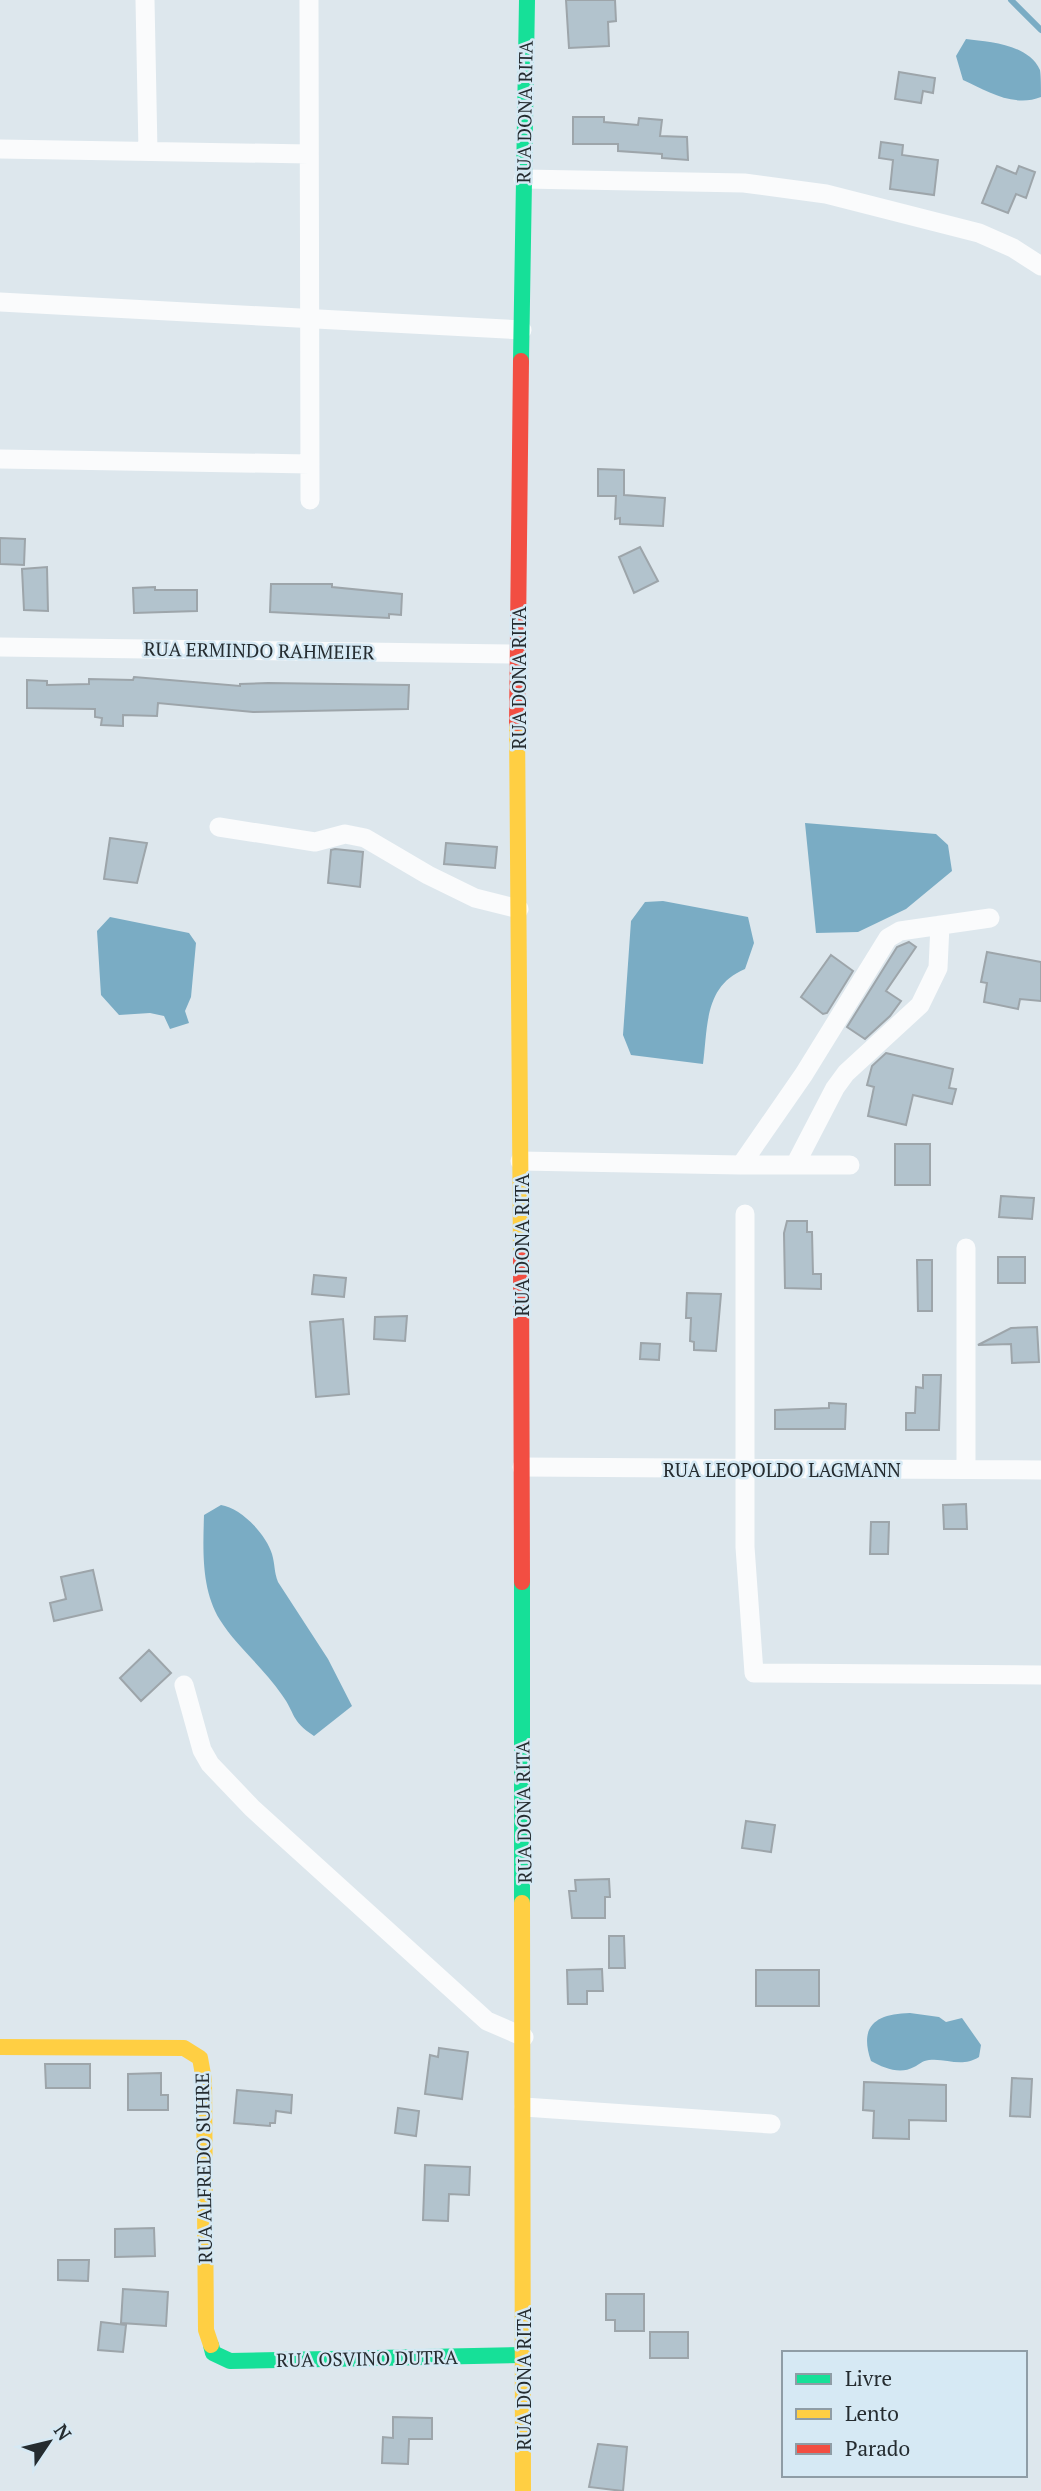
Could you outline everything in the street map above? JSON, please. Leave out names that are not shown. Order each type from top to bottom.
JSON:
[{"type":"main road","name":"RUA DONA RITA","points":[[523,2491],[524,2037],[517,654],[527,0]]},
{"type":"main road","name":"RUA ALFREDO SUHRE","points":[[0,2047],[184,2048],[200,2058],[204,2093],[206,2330],[213,2353]]},
{"type":"main road","name":"RUA OSVINO DUTRA","points":[[213,2353],[230,2361],[523,2355]]},
{"type":"street","points":[[145,0],[148,151]]},
{"type":"street","points":[[309,0],[310,500]]},
{"type":"street","points":[[0,149],[309,153]]},
{"type":"street","points":[[523,179],[744,183],[826,194],[979,233],[1013,248],[1041,266]]},
{"type":"street","points":[[0,302],[522,330]]},
{"type":"street","points":[[0,460],[310,464]]},
{"type":"street","name":"RUA ERMINDO RAHMEIER","points":[[0,647],[517,654]]},
{"type":"street","points":[[219,827],[315,842],[345,834],[365,838],[428,875],[475,898],[519,909]]},
{"type":"street","points":[[741,1165],[804,1074],[888,938],[900,931],[989,918]]},
{"type":"street","points":[[795,1165],[835,1088],[846,1073],[919,1005],[938,968],[940,925]]},
{"type":"street","points":[[520,1161],[850,1165]]},
{"type":"street","points":[[745,1214],[745,1547],[754,1673],[1041,1675]]},
{"type":"street","points":[[966,1248],[966,1468]]},
{"type":"street","name":"RUA LEOPOLDO LAGMANN","points":[[522,1467],[1041,1470]]},
{"type":"street","points":[[184,1685],[202,1750],[210,1764],[252,1808],[487,2021],[524,2037]]},
{"type":"street","points":[[524,2107],[771,2124]]},
{"type":"water","points":[[966,39],[1007,46],[1027,55],[1040,70],[1041,97],[1021,101],[1011,99],[963,80],[956,56]]},
{"type":"water","points":[[805,823],[936,834],[948,845],[952,871],[906,909],[858,932],[816,933]]},
{"type":"water","points":[[663,901],[748,917],[754,943],[745,969],[732,976],[715,997],[708,1022],[703,1064],[631,1055],[623,1035],[631,921],[645,902]]},
{"type":"water","points":[[110,917],[189,933],[196,943],[191,997],[185,1011],[189,1023],[170,1029],[164,1016],[150,1013],[119,1015],[101,995],[97,931]]},
{"type":"water","points":[[221,1505],[237,1511],[252,1523],[264,1538],[272,1554],[278,1582],[328,1659],[352,1706],[314,1736],[297,1721],[275,1685],[227,1630],[214,1608],[204,1569],[204,1515]]},
{"type":"water","points":[[910,2013],[939,2017],[946,2022],[962,2018],[981,2045],[979,2057],[966,2062],[929,2060],[903,2070],[887,2068],[871,2061],[867,2039],[873,2024],[887,2016]]},
{"type":"building","points":[[566,0],[615,0],[616,21],[608,22],[609,46],[569,48]]},
{"type":"building","points":[[899,72],[935,78],[933,93],[923,91],[921,103],[895,99]]},
{"type":"building","points":[[573,117],[604,117],[604,122],[638,125],[639,118],[662,120],[660,136],[687,137],[688,160],[662,158],[662,154],[618,151],[618,144],[573,144]]},
{"type":"building","points":[[881,142],[903,145],[902,155],[938,160],[934,195],[890,189],[893,160],[879,158]]},
{"type":"building","points":[[997,166],[1016,174],[1019,166],[1035,172],[1026,198],[1016,194],[1008,213],[982,203]]},
{"type":"building","points":[[598,469],[624,470],[624,495],[665,498],[663,526],[620,524],[620,518],[615,519],[616,496],[598,496]]},
{"type":"building","points":[[0,538],[25,539],[24,565],[0,564]]},
{"type":"building","points":[[640,547],[658,581],[634,593],[619,557]]},
{"type":"building","points":[[47,567],[48,611],[24,610],[22,569]]},
{"type":"building","points":[[271,584],[332,584],[332,587],[402,594],[401,615],[389,614],[389,618],[270,612]]},
{"type":"building","points":[[155,587],[155,590],[197,590],[197,611],[134,613],[133,588]]},
{"type":"building","points":[[134,677],[240,686],[268,683],[409,685],[408,709],[253,712],[158,703],[157,716],[123,715],[123,726],[101,725],[102,718],[95,717],[95,709],[27,708],[27,680],[47,681],[47,685],[89,684],[89,679],[133,680]]},
{"type":"building","points":[[110,838],[147,843],[137,883],[104,879]]},
{"type":"building","points":[[446,843],[497,847],[495,868],[444,864]]},
{"type":"building","points":[[331,850],[363,852],[360,887],[328,883]]},
{"type":"building","points":[[909,942],[916,947],[886,991],[901,1001],[890,1016],[865,1039],[847,1027],[897,947]]},
{"type":"building","points":[[987,952],[1041,962],[1041,1001],[1020,999],[1018,1009],[984,1002],[987,983],[981,982]]},
{"type":"building","points":[[831,955],[853,971],[827,1013],[823,1014],[801,997]]},
{"type":"building","points":[[886,1053],[953,1069],[949,1088],[956,1089],[952,1104],[913,1095],[906,1125],[868,1116],[874,1087],[867,1085],[872,1066]]},
{"type":"building","points":[[895,1144],[930,1144],[930,1185],[895,1185]]},
{"type":"building","points":[[1001,1196],[1034,1198],[1032,1219],[999,1217]]},
{"type":"building","points":[[787,1221],[807,1221],[807,1232],[812,1232],[813,1274],[821,1274],[821,1289],[785,1288],[784,1233]]},
{"type":"building","points":[[998,1257],[1025,1257],[1025,1283],[998,1283]]},
{"type":"building","points":[[917,1260],[932,1260],[932,1311],[918,1311]]},
{"type":"building","points":[[314,1275],[346,1278],[344,1297],[312,1294]]},
{"type":"building","points":[[687,1293],[721,1294],[716,1351],[694,1350],[694,1342],[690,1341],[691,1318],[686,1318]]},
{"type":"building","points":[[407,1316],[405,1341],[374,1339],[375,1317]]},
{"type":"building","points":[[343,1319],[349,1394],[316,1397],[310,1322]]},
{"type":"building","points":[[1037,1327],[1039,1362],[1012,1363],[1011,1344],[978,1345],[1011,1328]]},
{"type":"building","points":[[641,1343],[660,1344],[659,1360],[640,1359]]},
{"type":"building","points":[[923,1375],[941,1375],[939,1430],[906,1430],[906,1413],[915,1413],[916,1387],[923,1388]]},
{"type":"building","points":[[829,1403],[846,1404],[845,1429],[775,1429],[775,1410],[829,1408]]},
{"type":"building","points":[[966,1504],[967,1529],[944,1529],[943,1505]]},
{"type":"building","points":[[871,1522],[889,1522],[888,1554],[870,1554]]},
{"type":"building","points":[[93,1570],[102,1610],[54,1621],[50,1603],[66,1599],[61,1577]]},
{"type":"building","points":[[149,1650],[171,1673],[141,1701],[120,1678]]},
{"type":"building","points":[[746,1821],[775,1825],[771,1852],[742,1848]]},
{"type":"building","points":[[609,1879],[610,1897],[605,1897],[605,1918],[572,1918],[569,1891],[576,1891],[575,1880]]},
{"type":"building","points":[[609,1936],[624,1936],[625,1968],[609,1968]]},
{"type":"building","points":[[602,1969],[603,1991],[587,1991],[587,2004],[568,2004],[567,1970]]},
{"type":"building","points":[[756,1970],[819,1970],[819,2006],[756,2006]]},
{"type":"building","points":[[439,2048],[468,2052],[462,2099],[425,2094],[430,2055],[438,2057]]},
{"type":"building","points":[[45,2064],[90,2064],[90,2088],[46,2088]]},
{"type":"building","points":[[161,2073],[161,2095],[168,2095],[168,2110],[128,2110],[128,2074]]},
{"type":"building","points":[[1012,2078],[1032,2079],[1030,2117],[1010,2116]]},
{"type":"building","points":[[864,2082],[946,2085],[946,2121],[909,2120],[909,2139],[873,2138],[874,2111],[863,2110]]},
{"type":"building","points":[[237,2090],[292,2095],[291,2113],[276,2111],[275,2123],[270,2123],[270,2126],[234,2123]]},
{"type":"building","points":[[398,2108],[419,2111],[416,2136],[395,2133]]},
{"type":"building","points":[[425,2165],[470,2167],[469,2195],[449,2194],[448,2221],[423,2220]]},
{"type":"building","points":[[154,2228],[155,2256],[115,2257],[115,2229]]},
{"type":"building","points":[[58,2260],[89,2260],[88,2281],[58,2280]]},
{"type":"building","points":[[123,2289],[168,2292],[166,2326],[121,2323]]},
{"type":"building","points":[[606,2294],[644,2294],[644,2331],[615,2331],[615,2320],[606,2320]]},
{"type":"building","points":[[101,2322],[126,2325],[123,2352],[98,2350]]},
{"type":"building","points":[[650,2332],[688,2332],[688,2358],[650,2358]]},
{"type":"building","points":[[393,2417],[432,2418],[432,2439],[409,2439],[408,2464],[382,2463],[383,2437],[393,2438]]},
{"type":"building","points":[[598,2444],[627,2447],[623,2491],[589,2487]]},
{"type":"waterway","points":[[1011,0],[1041,30]]},
{"type":"traffic: fast","points":[[521,361],[527,0]]},
{"type":"traffic: fast","points":[[522,1582],[522,1903]]},
{"type":"traffic: fast","points":[[211,2345],[213,2353],[230,2361],[523,2355]]},
{"type":"traffic: slow","points":[[517,723],[521,1256]]},
{"type":"traffic: slow","points":[[522,1903],[523,2491]]},
{"type":"traffic: slow","points":[[0,2047],[184,2048],[200,2058],[204,2080],[206,2330],[211,2345]]},
{"type":"traffic: jam","points":[[517,723],[521,361]]},
{"type":"traffic: jam","points":[[521,1256],[522,1582]]}]
